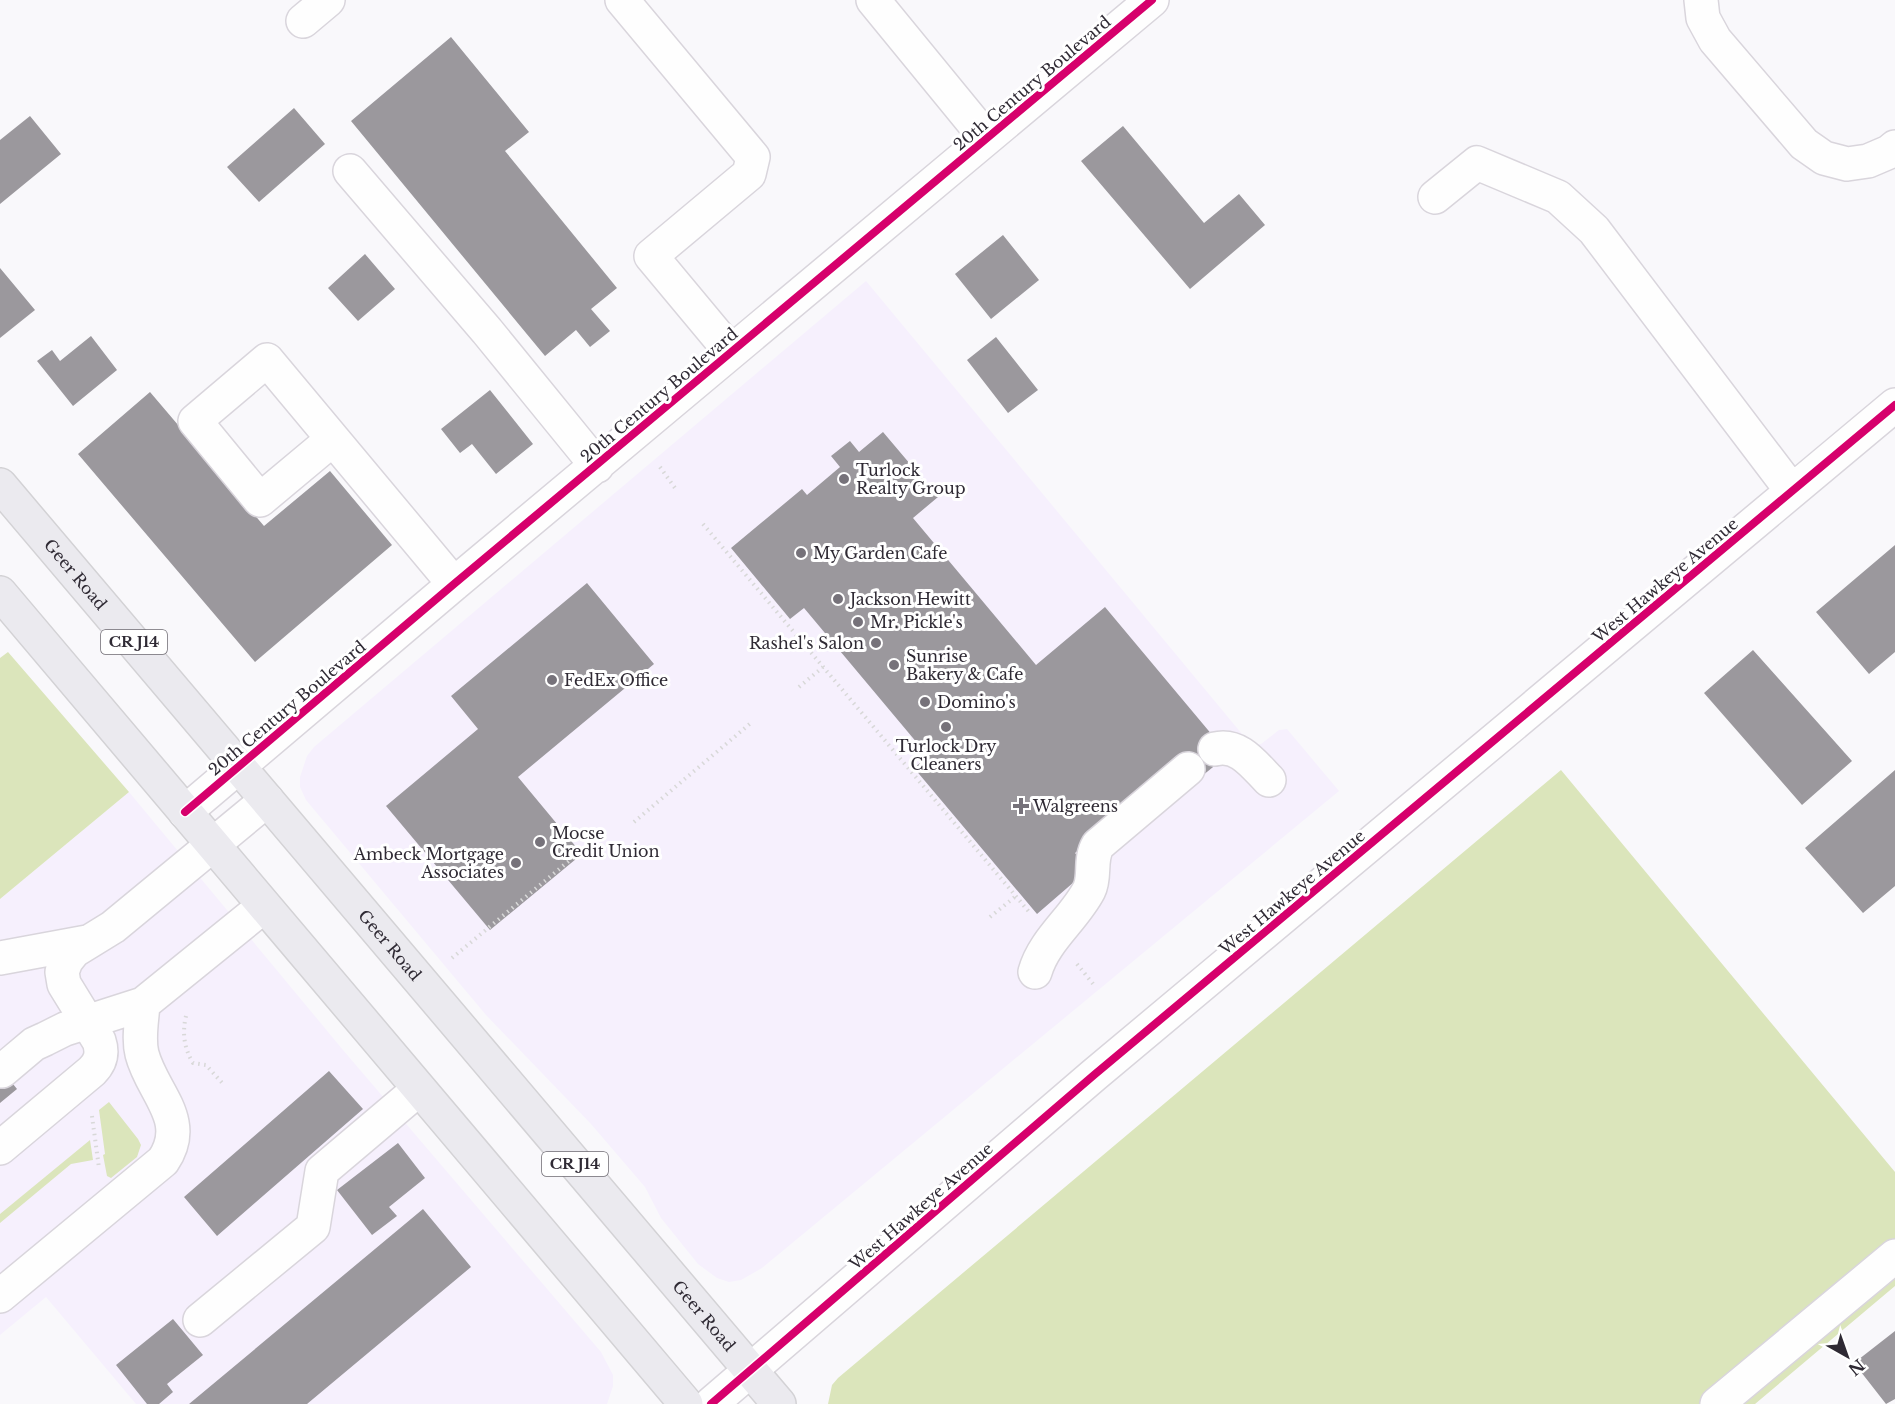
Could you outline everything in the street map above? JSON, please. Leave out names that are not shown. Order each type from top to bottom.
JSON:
[{"type":"main road","name":"Geer Road","points":[[0,485],[779,1404]]},
{"type":"main road","points":[[0,593],[686,1404]]},
{"type":"street","points":[[303,21],[328,0]]},
{"type":"street","points":[[622,0],[753,157],[749,174],[651,256],[731,352]]},
{"type":"street","points":[[873,0],[986,138]]},
{"type":"street","name":"20th Century Boulevard","points":[[185,812],[1152,0]]},
{"type":"street","points":[[1701,0],[1703,18],[1715,40],[1804,144],[1824,158],[1847,164],[1868,161],[1895,147]]},
{"type":"street","points":[[1435,197],[1477,163],[1558,197],[1594,230],[1792,491]]},
{"type":"street","points":[[350,171],[487,331],[597,466]]},
{"type":"street","name":"West Hawkeye Avenue","points":[[711,1404],[1094,1075],[1895,405]]},
{"type":"street","points":[[333,439],[454,584]]},
{"type":"street","points":[[1215,749],[1236,750],[1269,780]]},
{"type":"street","points":[[1035,972],[1039,957],[1090,888],[1093,856],[1098,845],[1188,769]]},
{"type":"street","points":[[0,1148],[86,1077],[98,1064],[101,1047],[64,984],[62,972],[69,956],[113,927],[267,800]]},
{"type":"street","points":[[2,1071],[34,1044],[65,1029],[143,1004],[264,906]]},
{"type":"street","points":[[0,958],[87,942]]},
{"type":"street","points":[[0,1296],[163,1161],[168,1154],[173,1138],[173,1122],[143,1056],[140,1037],[143,1004]]},
{"type":"street","points":[[201,1320],[313,1227],[322,1171],[419,1089]]},
{"type":"street","points":[[1717,1404],[1895,1256]]},
{"type":"path","points":[[660,467],[675,488]]},
{"type":"path","points":[[703,525],[1036,920]]},
{"type":"path","points":[[799,687],[823,667]]},
{"type":"path","points":[[633,822],[752,722]]},
{"type":"path","points":[[452,958],[586,846],[597,840]]},
{"type":"path","points":[[990,917],[1016,896]]},
{"type":"path","points":[[1075,961],[1094,985]]},
{"type":"path","points":[[188,1012],[182,1045],[193,1063],[206,1065],[224,1085]]},
{"type":"path","points":[[91,1109],[98,1159]]},
{"type":"shaded area","points":[[866,281],[1247,740],[1261,744],[1279,730],[1287,729],[1339,791],[762,1268],[741,1280],[729,1282],[717,1278],[698,1264],[661,1218],[645,1187],[591,1124],[486,1015],[306,800],[300,787],[300,777],[307,756],[314,747]]},
{"type":"shaded area","points":[[129,792],[343,1050],[601,1352],[613,1375],[613,1386],[607,1404],[136,1404],[46,1297],[0,1335],[0,899]]},
{"type":"green space","points":[[8,652],[129,792],[0,899],[0,658]]},
{"type":"green space","points":[[1561,770],[1895,1172],[1895,1286],[1755,1404],[828,1404],[832,1385],[838,1378]]},
{"type":"green space","points":[[109,1102],[141,1145],[137,1157],[111,1178],[107,1176],[103,1155],[105,1154],[99,1110]]},
{"type":"green space","points":[[90,1140],[93,1160],[71,1164],[0,1223],[0,1214]]},
{"type":"building","points":[[451,37],[529,132],[505,151],[617,288],[591,309],[610,331],[590,347],[576,330],[545,356],[351,121]]},
{"type":"building","points":[[294,108],[325,144],[259,202],[227,167]]},
{"type":"building","points":[[30,116],[61,154],[0,204],[0,140]]},
{"type":"building","points":[[1123,126],[1204,223],[1239,194],[1265,225],[1190,289],[1081,161]]},
{"type":"building","points":[[1003,235],[1039,280],[991,319],[955,274]]},
{"type":"building","points":[[365,254],[395,289],[358,321],[328,288]]},
{"type":"building","points":[[0,268],[35,310],[0,338]]},
{"type":"building","points":[[91,336],[117,370],[73,406],[37,361],[52,350],[60,361]]},
{"type":"building","points":[[996,337],[1038,390],[1008,413],[967,360]]},
{"type":"building","points":[[490,390],[533,444],[496,474],[472,444],[460,453],[441,429]]},
{"type":"building","points":[[150,392],[264,526],[330,471],[392,545],[255,662],[78,454]]},
{"type":"building","points":[[883,432],[938,497],[913,518],[1036,665],[1105,607],[1213,736],[1223,759],[1197,780],[1183,763],[1075,853],[1089,869],[1037,914],[914,768],[928,756],[804,608],[790,619],[731,548],[802,489],[807,495],[840,467],[831,456],[850,441],[859,452]]},
{"type":"building","points":[[1895,545],[1895,652],[1869,674],[1816,612]]},
{"type":"building","points":[[587,583],[654,664],[518,777],[582,854],[490,930],[386,806],[478,729],[451,696]]},
{"type":"building","points":[[1753,650],[1852,761],[1802,805],[1704,693]]},
{"type":"building","points":[[1895,770],[1895,886],[1863,913],[1805,848]]},
{"type":"building","points":[[0,1068],[17,1089],[0,1103]]},
{"type":"building","points":[[329,1071],[363,1109],[217,1236],[184,1197]]},
{"type":"building","points":[[398,1143],[425,1178],[389,1207],[397,1216],[372,1235],[337,1190]]},
{"type":"building","points":[[423,1209],[471,1267],[307,1404],[189,1404]]},
{"type":"building","points":[[173,1319],[203,1355],[167,1384],[173,1392],[159,1404],[147,1404],[116,1365]]},
{"type":"building","points":[[1895,1331],[1895,1399],[1886,1404],[1854,1363]]},
{"type":"cycle path","points":[[185,812],[1152,0]]},
{"type":"cycle path","points":[[711,1404],[1094,1075],[1895,405]]},
{"type":"place","name":"Turlock Realty Group","points":[[844,479]]},
{"type":"place","name":"My Garden Cafe","points":[[801,553]]},
{"type":"place","name":"Jackson Hewitt","points":[[838,599]]},
{"type":"place","name":"Mr. Pickle's","points":[[858,622]]},
{"type":"place","name":"Rashel's Salon","points":[[876,643]]},
{"type":"place","name":"Sunrise Bakery & Cafe","points":[[894,665]]},
{"type":"place","name":"FedEx Office","points":[[552,680]]},
{"type":"place","name":"Domino's","points":[[925,702]]},
{"type":"place","name":"Turlock Dry Cleaners","points":[[946,727]]},
{"type":"place","name":"Walgreens","points":[[1021,806]]},
{"type":"place","name":"Mocse Credit Union","points":[[540,842]]},
{"type":"place","name":"Ambeck Mortgage Associates","points":[[516,863]]}]
